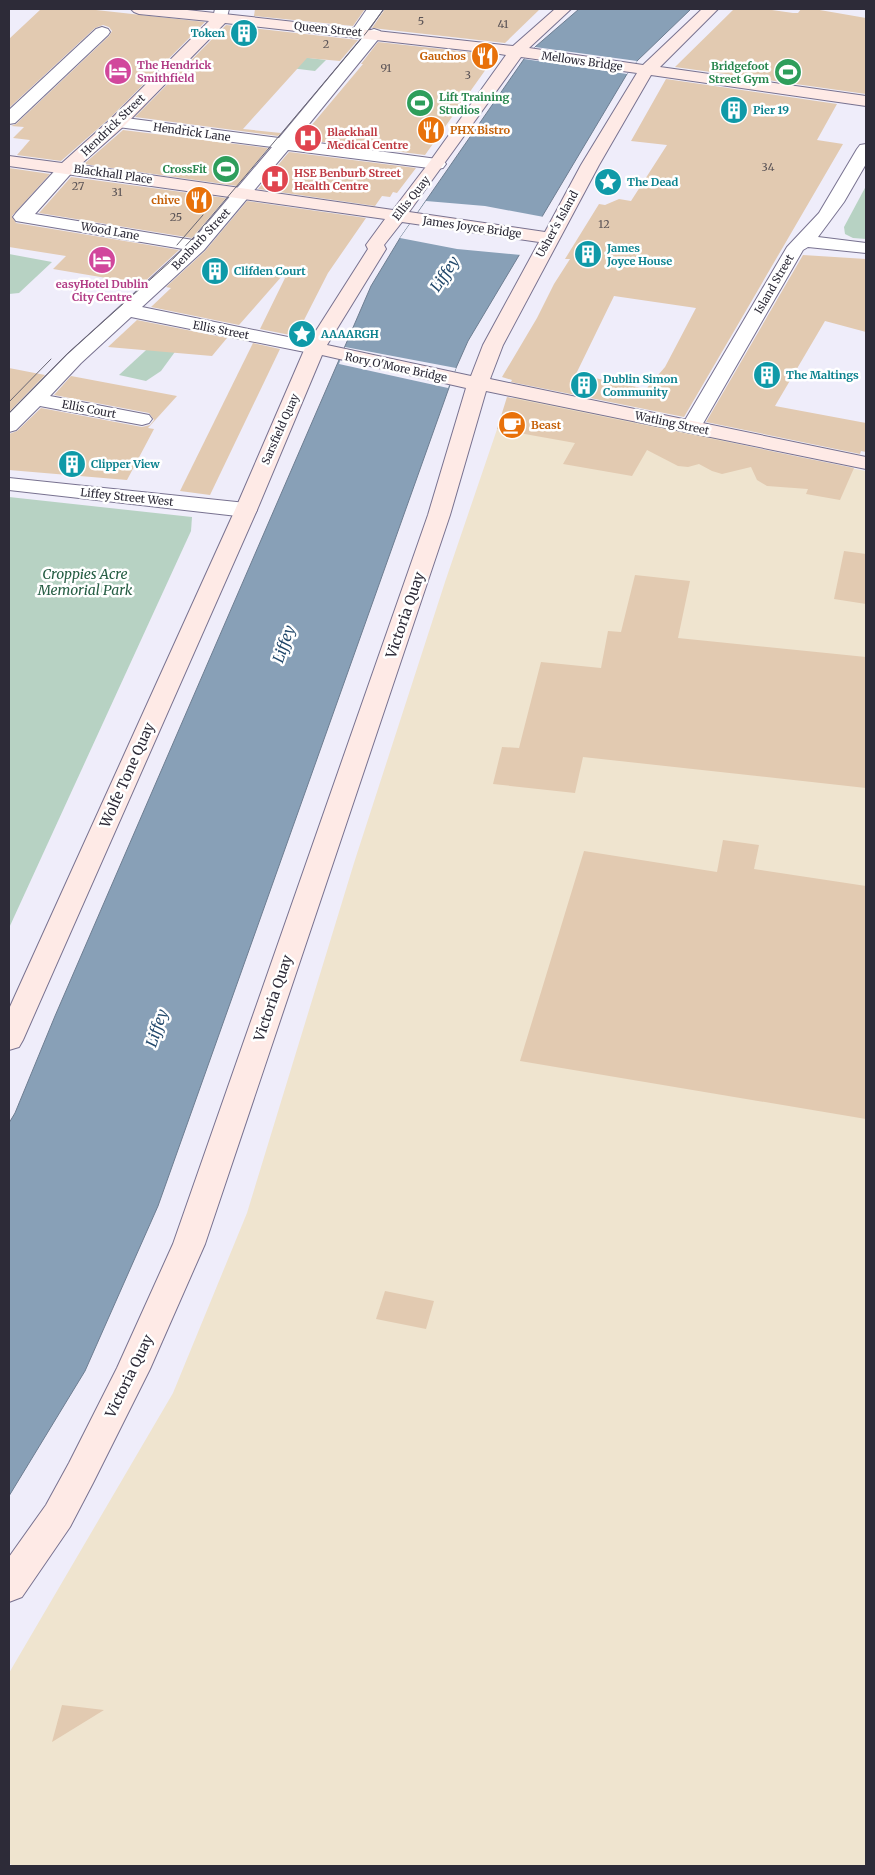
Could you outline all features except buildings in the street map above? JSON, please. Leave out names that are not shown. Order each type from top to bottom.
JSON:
[{"type":"main road","name":"Queen Street","points":[[139,9],[221,13],[522,52]]},
{"type":"main road","name":"Ellis Quay","points":[[315,348],[377,249],[375,244],[404,218],[437,164],[522,52],[564,9]]},
{"type":"main road","name":"Usher's Island","points":[[478,384],[541,237],[590,165],[640,69],[711,9]]},
{"type":"main road","name":"Hendrick Street","points":[[67,168],[118,122],[221,13]]},
{"type":"main road","name":"Mellows Bridge","points":[[522,52],[866,102]]},
{"type":"main road","name":"Blackhall Place","points":[[9,161],[243,193],[404,218]]},
{"type":"main road","name":"James Joyce Bridge","points":[[404,218],[541,237]]},
{"type":"main road","name":"Rory O'More Bridge","points":[[315,348],[478,384]]},
{"type":"main road","name":"Sarsfield Quay","points":[[246,510],[315,348]]},
{"type":"main road","name":"Watling Street","points":[[478,384],[866,463]]},
{"type":"main road","name":"Victoria Quay","points":[[9,1586],[58,1516],[81,1473],[133,1369],[189,1244],[439,516],[478,384]]},
{"type":"main road","name":"Wolfe Tone Quay","points":[[9,1040],[246,510]]},
{"type":"street","name":"Benburb Street","points":[[9,426],[196,246],[243,193],[284,145],[367,33],[375,9]]},
{"type":"street","points":[[9,119],[102,32]]},
{"type":"street","name":"Hendrick Lane","points":[[118,122],[437,164]]},
{"type":"street","name":"Island Street","points":[[691,427],[796,247],[806,241],[823,220],[866,148]]},
{"type":"street","name":"Wood Lane","points":[[67,168],[22,216],[196,246]]},
{"type":"street","points":[[806,241],[866,248]]},
{"type":"street","name":"Ellis Street","points":[[128,310],[315,348]]},
{"type":"street","name":"Ellis Court","points":[[35,399],[142,418]]},
{"type":"street","name":"Liffey Street West","points":[[9,484],[246,510]]},
{"type":"shaded area","points":[[516,397],[662,426],[813,461],[866,471],[866,1866],[13,1866],[9,1863],[9,1673],[173,1393],[247,1213],[354,863],[445,582],[507,400]]},
{"type":"green space","points":[[301,57],[326,60],[315,71],[265,65]]},
{"type":"green space","points":[[866,186],[866,239],[853,238],[845,234],[844,227]]},
{"type":"green space","points":[[9,254],[52,262],[19,293],[9,294]]},
{"type":"green space","points":[[169,329],[188,334],[161,371],[146,381],[119,375]]},
{"type":"green space","name":"Croppies Acre Memorial Park","points":[[9,497],[192,517],[191,531],[9,928]]},
{"type":"water","name":"Liffey","points":[[579,9],[691,9],[637,61],[627,74],[468,341],[456,368],[158,1206],[85,1371],[9,1496],[9,1123],[15,1113],[55,1016],[371,286],[400,238],[524,59]]},
{"type":"pier","points":[[535,47],[637,61],[627,74],[524,59]]},
{"type":"pier","points":[[426,201],[485,206],[544,217],[521,255],[457,249],[400,238]]},
{"type":"pier","points":[[345,347],[456,368],[448,388],[339,364]]},
{"type":"tram line","points":[[9,413],[68,353],[171,261],[193,238],[366,33],[384,9]]},
{"type":"tram line","points":[[177,245],[203,215]]},
{"type":"tram line","points":[[9,402],[51,359]]},
{"type":"place","name":"Token","points":[[244,33]]},
{"type":"place","name":"Gauchos","points":[[485,56]]},
{"type":"place","name":"The Hendrick Smithfield","points":[[118,71]]},
{"type":"place","name":"Bridgefoot Street Gym","points":[[788,72]]},
{"type":"place","name":"Lift Training Studios","points":[[420,103]]},
{"type":"place","name":"Pier 19","points":[[734,110]]},
{"type":"place","name":"PHX Bistro","points":[[431,130]]},
{"type":"place","name":"Blackhall Medical Centre","points":[[308,138]]},
{"type":"place","name":"CrossFit","points":[[226,169]]},
{"type":"place","name":"HSE Benburb Street Health Centre","points":[[275,179]]},
{"type":"place","name":"The Dead","points":[[608,182]]},
{"type":"place","name":"chive","points":[[199,200]]},
{"type":"place","name":"James Joyce House","points":[[588,254]]},
{"type":"place","name":"easyHotel Dublin City Centre","points":[[102,260]]},
{"type":"place","name":"Clifden Court","points":[[215,271]]},
{"type":"place","name":"AAAARGH","points":[[302,334]]},
{"type":"place","name":"The Maltings","points":[[767,375]]},
{"type":"place","name":"Dublin Simon Community","points":[[584,385]]},
{"type":"place","name":"Beast","points":[[512,425]]},
{"type":"place","name":"Clipper View","points":[[72,464]]}]
